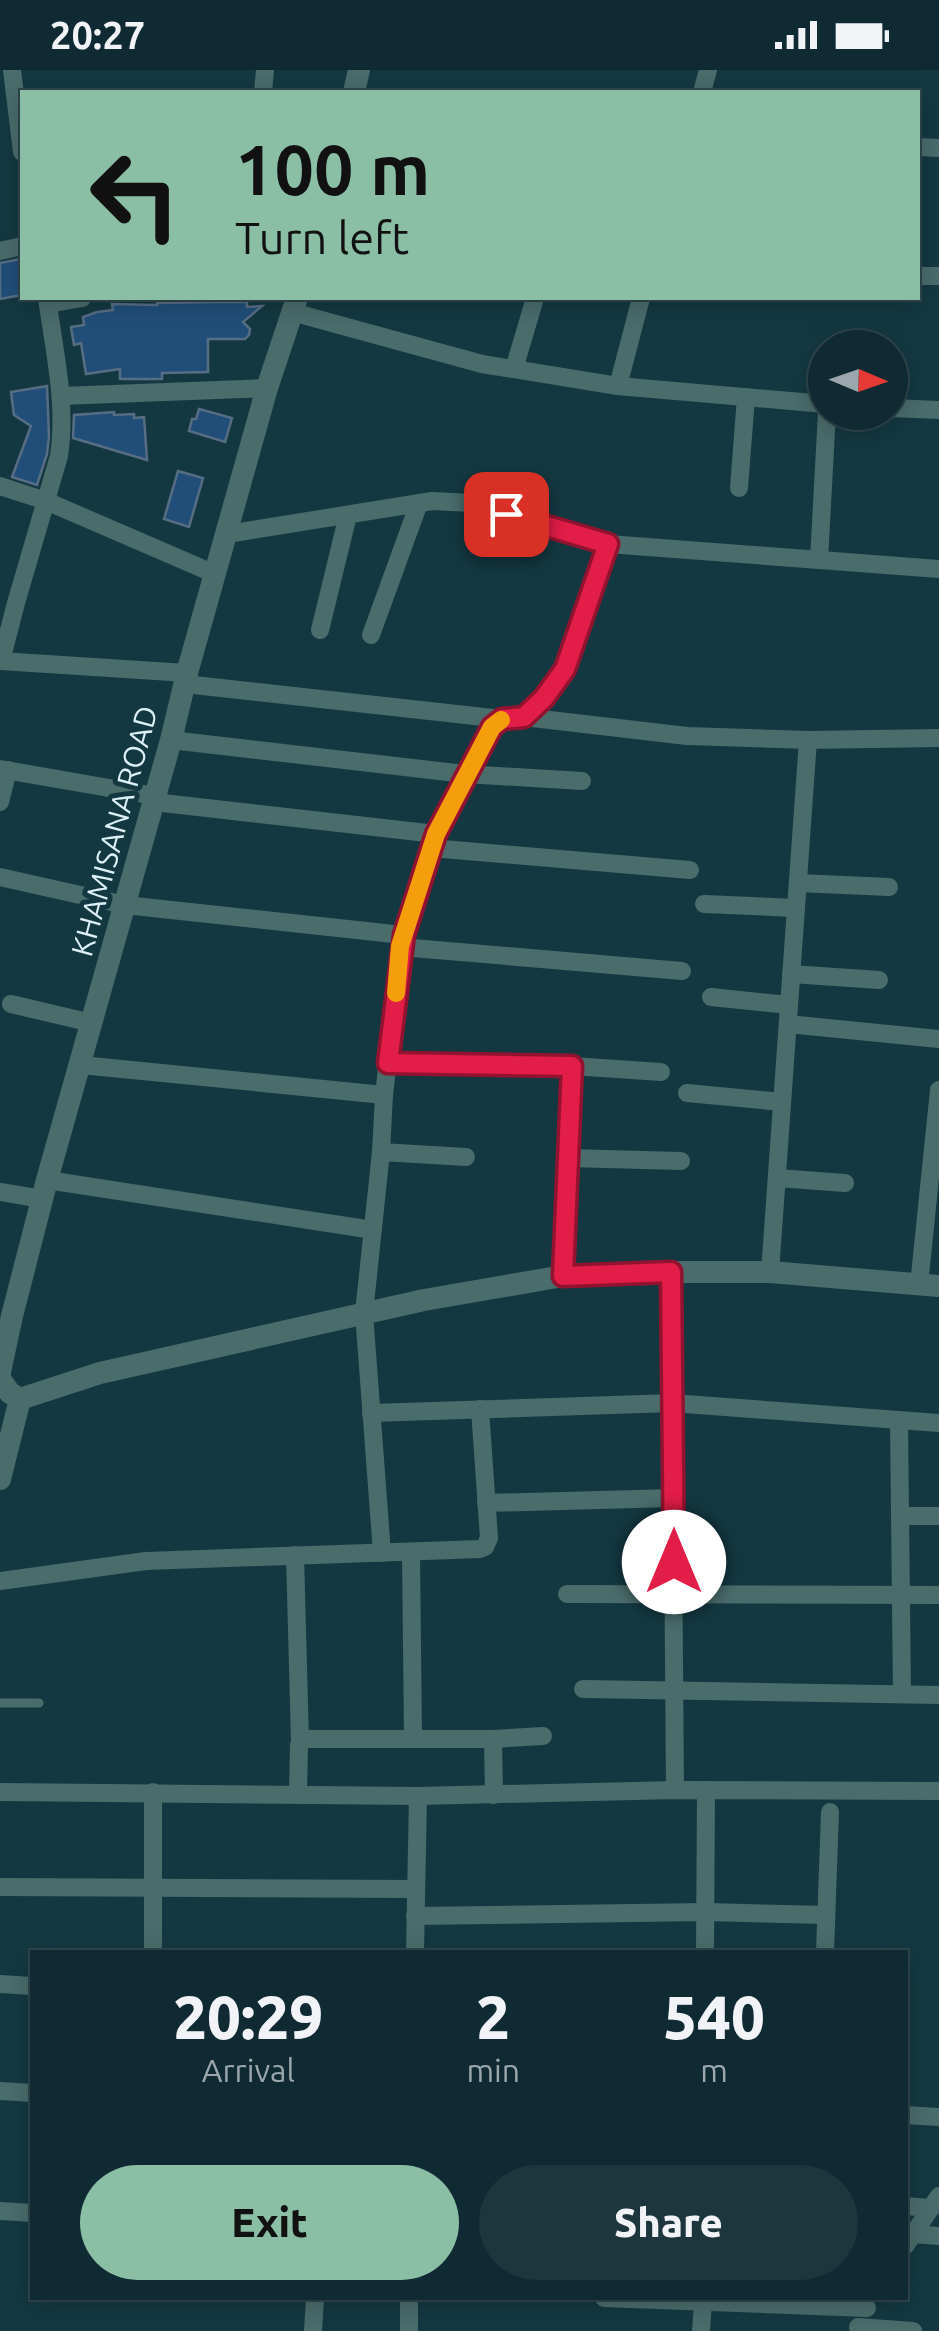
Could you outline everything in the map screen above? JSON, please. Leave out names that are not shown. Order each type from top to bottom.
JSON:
[{"type":"street","points":[[9,82],[20,141]]},
{"type":"street","points":[[514,369],[534,300]]},
{"type":"street","points":[[618,386],[640,300]]},
{"type":"street","points":[[47,301],[61,396],[62,439],[46,501],[8,601],[1,661],[186,678],[502,719],[524,717],[688,736],[808,740],[939,738]]},
{"type":"street","points":[[295,305],[482,364],[618,386],[808,402]]},
{"type":"street","name":"KHAMISANA ROAD","points":[[0,1479],[7,1389],[0,1372],[6,1315],[172,740],[267,388],[295,305]]},
{"type":"street","points":[[61,396],[267,388]]},
{"type":"street","points":[[739,488],[746,397]]},
{"type":"street","points":[[908,409],[939,410]]},
{"type":"street","points":[[819,560],[827,430]]},
{"type":"street","points":[[0,486],[46,501],[215,574]]},
{"type":"street","points":[[227,534],[444,501],[472,503],[608,544],[939,568]]},
{"type":"street","points":[[372,636],[420,504]]},
{"type":"street","points":[[320,630],[348,515]]},
{"type":"street","points":[[524,717],[565,669],[608,544]]},
{"type":"street","points":[[382,1553],[364,1313],[402,941],[434,841],[492,727],[502,719]]},
{"type":"street","points":[[172,740],[466,774],[582,782]]},
{"type":"street","points":[[770,1272],[808,740]]},
{"type":"street","points":[[0,802],[4,769],[155,799],[434,841],[690,870]]},
{"type":"street","points":[[0,877],[125,905],[402,941],[682,971]]},
{"type":"street","points":[[798,883],[889,887]]},
{"type":"street","points":[[704,904],[796,908]]},
{"type":"street","points":[[792,974],[879,980]]},
{"type":"street","points":[[711,996],[789,1015],[939,1039]]},
{"type":"street","points":[[11,1004],[92,1023]]},
{"type":"street","points":[[388,1063],[572,1066],[661,1072]]},
{"type":"street","points":[[80,1066],[384,1095]]},
{"type":"street","points":[[563,1276],[572,1066]]},
{"type":"street","points":[[7,1389],[424,1300],[563,1276],[770,1272],[929,1286],[939,1090]]},
{"type":"street","points":[[687,1093],[782,1102]]},
{"type":"street","points":[[381,1152],[466,1157]]},
{"type":"street","points":[[568,1158],[680,1160]]},
{"type":"street","points":[[777,1178],[846,1183]]},
{"type":"street","points":[[0,1192],[45,1190],[373,1230]]},
{"type":"street","points":[[671,1272],[675,1790]]},
{"type":"street","points":[[372,1413],[672,1403],[939,1423]]},
{"type":"street","points":[[0,1580],[146,1561],[485,1547],[489,1538],[480,1410]]},
{"type":"street","points":[[899,1420],[902,1694]]},
{"type":"street","points":[[486,1503],[673,1498]]},
{"type":"street","points":[[900,1516],[939,1516]]},
{"type":"street","points":[[411,1552],[413,1739]]},
{"type":"street","points":[[295,1555],[298,1793]]},
{"type":"street","points":[[567,1594],[939,1594]]},
{"type":"street","points":[[583,1689],[939,1695]]},
{"type":"street","points":[[300,1742],[543,1736]]},
{"type":"street","points":[[493,1739],[494,1795]]},
{"type":"street","points":[[0,1792],[418,1796],[675,1790],[939,1791]]},
{"type":"street","points":[[705,1950],[706,1790]]},
{"type":"street","points":[[152,1950],[153,1792]]},
{"type":"street","points":[[415,1950],[418,1796]]},
{"type":"street","points":[[824,1950],[830,1812]]},
{"type":"street","points":[[0,1887],[416,1889]]},
{"type":"street","points":[[416,1916],[706,1912],[826,1915]]},
{"type":"street","points":[[0,1984],[30,1986]]},
{"type":"street","points":[[0,2091],[30,2092]]},
{"type":"street","points":[[908,2115],[939,2116]]},
{"type":"street","points":[[908,2206],[935,2202]]},
{"type":"street","points":[[909,2240],[935,2202]]},
{"type":"street","points":[[0,2211],[30,2213]]},
{"type":"street","points":[[909,2240],[939,2236]]},
{"type":"street","points":[[314,2331],[315,2300]]},
{"type":"street","points":[[409,2300],[409,2331]]},
{"type":"street","points":[[668,2300],[870,2303],[857,2329],[913,2331]]},
{"type":"street","points":[[702,2302],[702,2331]]},
{"type":"lane","points":[[0,1704],[39,1704]]},
{"type":"building","points":[[20,259],[20,295],[0,299],[0,263]]},
{"type":"building","points":[[247,302],[247,307],[262,306],[243,322],[250,329],[249,335],[245,339],[208,339],[208,372],[162,373],[162,379],[120,379],[120,369],[86,374],[81,343],[74,345],[71,327],[84,325],[83,317],[113,310],[112,304]]},
{"type":"building","points":[[47,386],[49,436],[37,485],[12,477],[31,426],[14,415],[11,392]]},
{"type":"building","points":[[199,409],[232,418],[225,442],[189,431]]},
{"type":"building","points":[[114,412],[144,417],[147,460],[73,438],[74,415]]},
{"type":"building","points":[[178,471],[203,478],[189,527],[164,519]]},
{"type":"slow traffic","points":[[396,993],[400,946],[436,834],[492,727],[501,720]]},
{"type":"route","points":[[506,514],[608,544],[572,654],[557,683],[524,717],[502,719],[492,727],[436,834],[400,946],[388,1063],[572,1066],[563,1276],[671,1272],[674,1562]]}]
